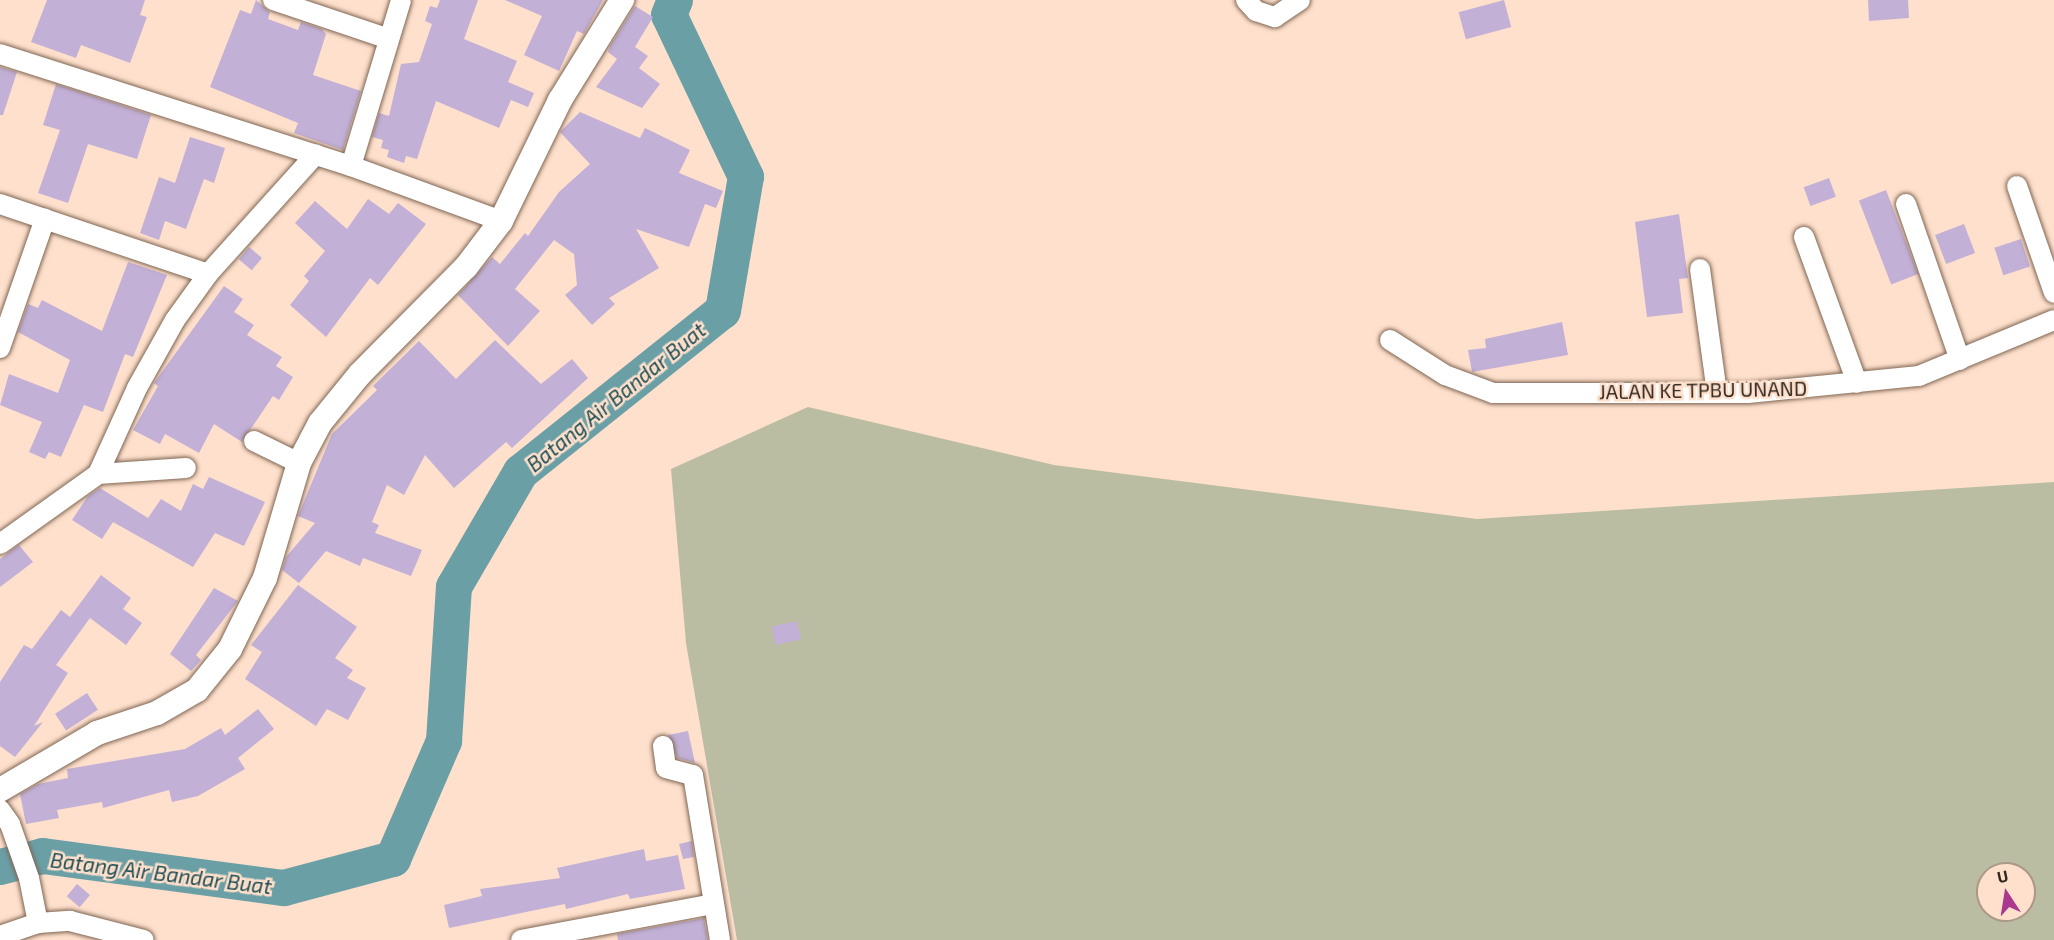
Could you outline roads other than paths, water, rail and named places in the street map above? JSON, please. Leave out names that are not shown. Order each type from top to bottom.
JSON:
[{"type":"street","points":[[273,0],[389,39]]},
{"type":"street","points":[[351,166],[401,0]]},
{"type":"street","points":[[0,790],[97,733],[157,713],[197,690],[230,649],[265,578],[298,463],[320,423],[360,374],[466,267],[501,221],[560,100],[622,0]]},
{"type":"street","points":[[1246,0],[1256,11],[1275,16],[1300,0]]},
{"type":"street","points":[[0,54],[316,154],[501,221]]},
{"type":"street","points":[[0,544],[98,474],[137,388],[208,274],[316,154]]},
{"type":"street","points":[[2017,186],[2054,293]]},
{"type":"street","points":[[0,204],[208,274]]},
{"type":"street","points":[[1906,204],[1960,360]]},
{"type":"street","points":[[0,348],[45,219]]},
{"type":"street","points":[[1804,237],[1857,383]]},
{"type":"street","points":[[1700,269],[1717,393]]},
{"type":"street","name":"JALAN KE TPBU UNAND","points":[[1390,340],[1445,375],[1493,393],[1717,393],[1857,383],[1919,375],[2054,320]]},
{"type":"street","points":[[254,441],[298,463]]},
{"type":"street","points":[[98,474],[186,468]]},
{"type":"street","points":[[663,746],[666,768],[693,775],[720,940]]},
{"type":"street","points":[[5,817],[29,878],[38,923]]},
{"type":"street","points":[[521,940],[621,931],[713,904]]},
{"type":"street","points":[[70,921],[78,940]]},
{"type":"street","points":[[0,936],[38,923],[70,921],[144,940]]},
{"type":"waterway","name":"Batang Air Bandar Buat","points":[[0,867],[43,856],[284,888],[393,859],[444,741],[454,587],[521,472],[723,311],[746,177],[669,15],[675,0]]}]
